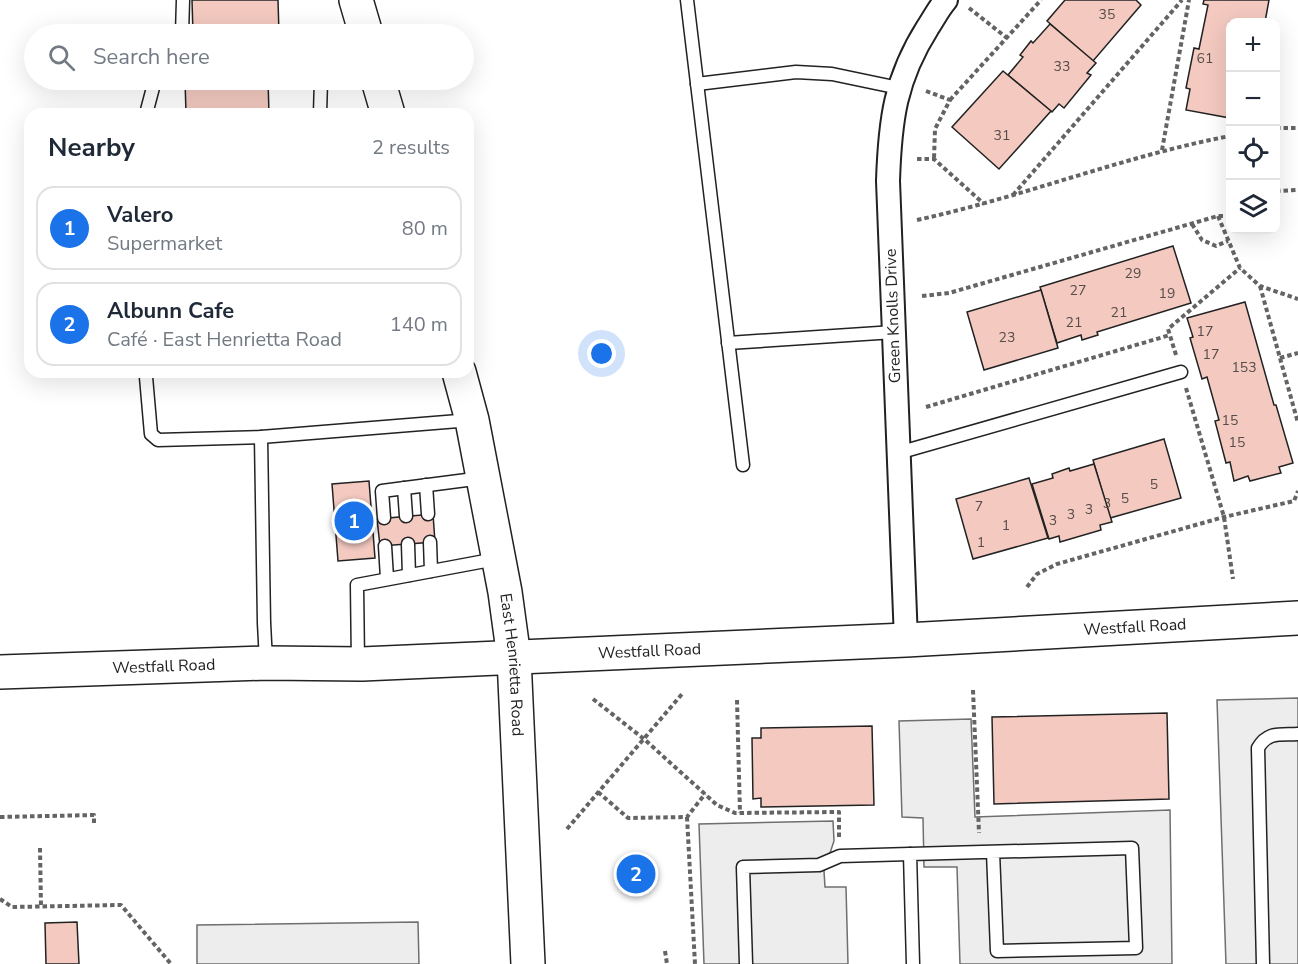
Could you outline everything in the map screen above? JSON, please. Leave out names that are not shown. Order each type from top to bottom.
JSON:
[{"type":"street","name":"Green Knolls Drive","points":[[906,640],[888,181],[889,137],[898,88],[914,50],[942,2]]},
{"type":"street","points":[[381,90],[386,108]]},
{"type":"street","name":"East Henrietta Road","points":[[461,378],[472,420],[499,559],[514,658],[528,964]]},
{"type":"street","name":"Westfall Road","points":[[0,672],[514,658],[906,640],[1298,618]]},
{"type":"lane","points":[[182,24],[183,0]]},
{"type":"lane","points":[[687,0],[743,465]]},
{"type":"lane","points":[[697,84],[796,72],[832,74],[898,88]]},
{"type":"lane","points":[[148,108],[152,90]]},
{"type":"lane","points":[[320,108],[321,90]]},
{"type":"lane","points":[[728,343],[894,332]]},
{"type":"lane","points":[[898,453],[1181,372]]},
{"type":"lane","points":[[146,378],[151,434],[158,440],[261,437],[472,420]]},
{"type":"lane","points":[[261,437],[266,663]]},
{"type":"lane","points":[[384,518],[382,491],[483,478]]},
{"type":"lane","points":[[426,485],[428,514]]},
{"type":"lane","points":[[404,488],[406,516]]},
{"type":"lane","points":[[430,542],[431,571]]},
{"type":"lane","points":[[408,544],[409,575]]},
{"type":"lane","points":[[385,546],[387,578]]},
{"type":"lane","points":[[358,664],[357,585],[499,559]]},
{"type":"lane","points":[[1263,964],[1258,748],[1263,738],[1273,735],[1298,734]]},
{"type":"lane","points":[[746,964],[743,867],[819,865],[840,856],[1132,848],[1136,948],[997,951],[993,852]]},
{"type":"lane","points":[[910,854],[913,964]]},
{"type":"path","points":[[934,159],[935,129],[950,100],[1041,0]]},
{"type":"path","points":[[1013,196],[1182,0]]},
{"type":"path","points":[[1162,150],[1189,0]]},
{"type":"path","points":[[969,8],[1006,38]]},
{"type":"path","points":[[926,92],[950,100]]},
{"type":"path","points":[[1280,128],[1298,128]]},
{"type":"path","points":[[917,220],[1013,196],[1162,150],[1226,137]]},
{"type":"path","points":[[918,159],[934,159],[984,204]]},
{"type":"path","points":[[1280,191],[1298,190]]},
{"type":"path","points":[[921,296],[949,293],[1218,216],[1226,216]]},
{"type":"path","points":[[1218,216],[1240,268],[1260,286],[1298,299]]},
{"type":"path","points":[[1192,224],[1202,240],[1216,246],[1228,241]]},
{"type":"path","points":[[1233,579],[1224,517],[1168,329],[1240,268]]},
{"type":"path","points":[[1260,286],[1298,423]]},
{"type":"path","points":[[926,407],[1170,335]]},
{"type":"path","points":[[1280,358],[1298,353]]},
{"type":"path","points":[[1027,587],[1037,574],[1057,564],[1224,517],[1296,501],[1298,490]]},
{"type":"path","points":[[970,834],[979,834],[973,690]]},
{"type":"path","points":[[567,829],[682,694]]},
{"type":"path","points":[[593,699],[644,739],[717,805],[735,813],[839,812],[839,839],[851,836]]},
{"type":"path","points":[[737,700],[740,813]]},
{"type":"path","points":[[598,792],[628,818],[687,817]]},
{"type":"path","points":[[695,964],[687,817],[705,794]]},
{"type":"path","points":[[0,817],[94,815],[94,825]]},
{"type":"path","points":[[40,848],[41,907]]},
{"type":"path","points":[[0,899],[12,907],[121,905],[171,964]]},
{"type":"path","points":[[665,951],[667,964]]},
{"type":"shaded area","points":[[1298,698],[1298,964],[1226,964],[1217,700]]},
{"type":"shaded area","points":[[971,719],[975,817],[1170,810],[1172,964],[960,964],[957,867],[924,867],[923,818],[902,817],[899,721]]},
{"type":"shaded area","points":[[833,821],[834,841],[824,871],[825,887],[846,887],[848,964],[704,964],[699,824]]},
{"type":"shaded area","points":[[418,922],[419,964],[197,964],[197,925]]},
{"type":"building","points":[[192,0],[278,0],[279,24],[193,24]]},
{"type":"building","points":[[1065,0],[1136,0],[1141,5],[1093,61],[1047,21]]},
{"type":"building","points":[[1204,0],[1269,0],[1266,18],[1226,18],[1226,117],[1186,110],[1190,89],[1186,88],[1194,48],[1199,49],[1208,5],[1203,4]]},
{"type":"building","points":[[1050,24],[1096,63],[1087,73],[1091,75],[1064,108],[1059,104],[1052,112],[1008,75],[1023,57],[1020,55],[1031,41],[1033,43]]},
{"type":"building","points":[[1003,71],[1051,111],[999,169],[952,127]]},
{"type":"building","points":[[185,90],[268,90],[269,108],[186,108]]},
{"type":"building","points":[[1173,246],[1191,303],[1097,332],[1098,335],[1082,340],[1081,335],[1057,343],[1040,287]]},
{"type":"building","points":[[1041,290],[1058,348],[984,370],[967,312]]},
{"type":"building","points":[[1245,302],[1293,463],[1279,467],[1281,473],[1250,481],[1248,476],[1234,481],[1230,462],[1226,463],[1215,421],[1219,420],[1207,377],[1202,379],[1190,338],[1193,337],[1187,318]]},
{"type":"building","points":[[1164,439],[1181,498],[1110,518],[1093,460]]},
{"type":"building","points":[[1094,464],[1112,522],[1100,525],[1101,530],[1060,542],[1059,536],[1049,539],[1032,484],[1053,478],[1052,474],[1069,468],[1070,471]]},
{"type":"building","points":[[1029,478],[1048,538],[973,559],[956,499]]},
{"type":"building","points":[[369,481],[375,558],[338,561],[332,484]]},
{"type":"building","points":[[433,514],[435,542],[380,546],[377,519]]},
{"type":"building","points":[[1167,713],[1169,799],[994,804],[992,717]]},
{"type":"building","points":[[872,726],[874,805],[761,807],[761,798],[753,799],[752,738],[761,738],[761,728]]},
{"type":"building","points":[[77,922],[79,964],[46,964],[45,923]]},
{"type":"place","name":"Valero","points":[[354,521]]},
{"type":"place","name":"Albunn Cafe","points":[[636,874]]}]
